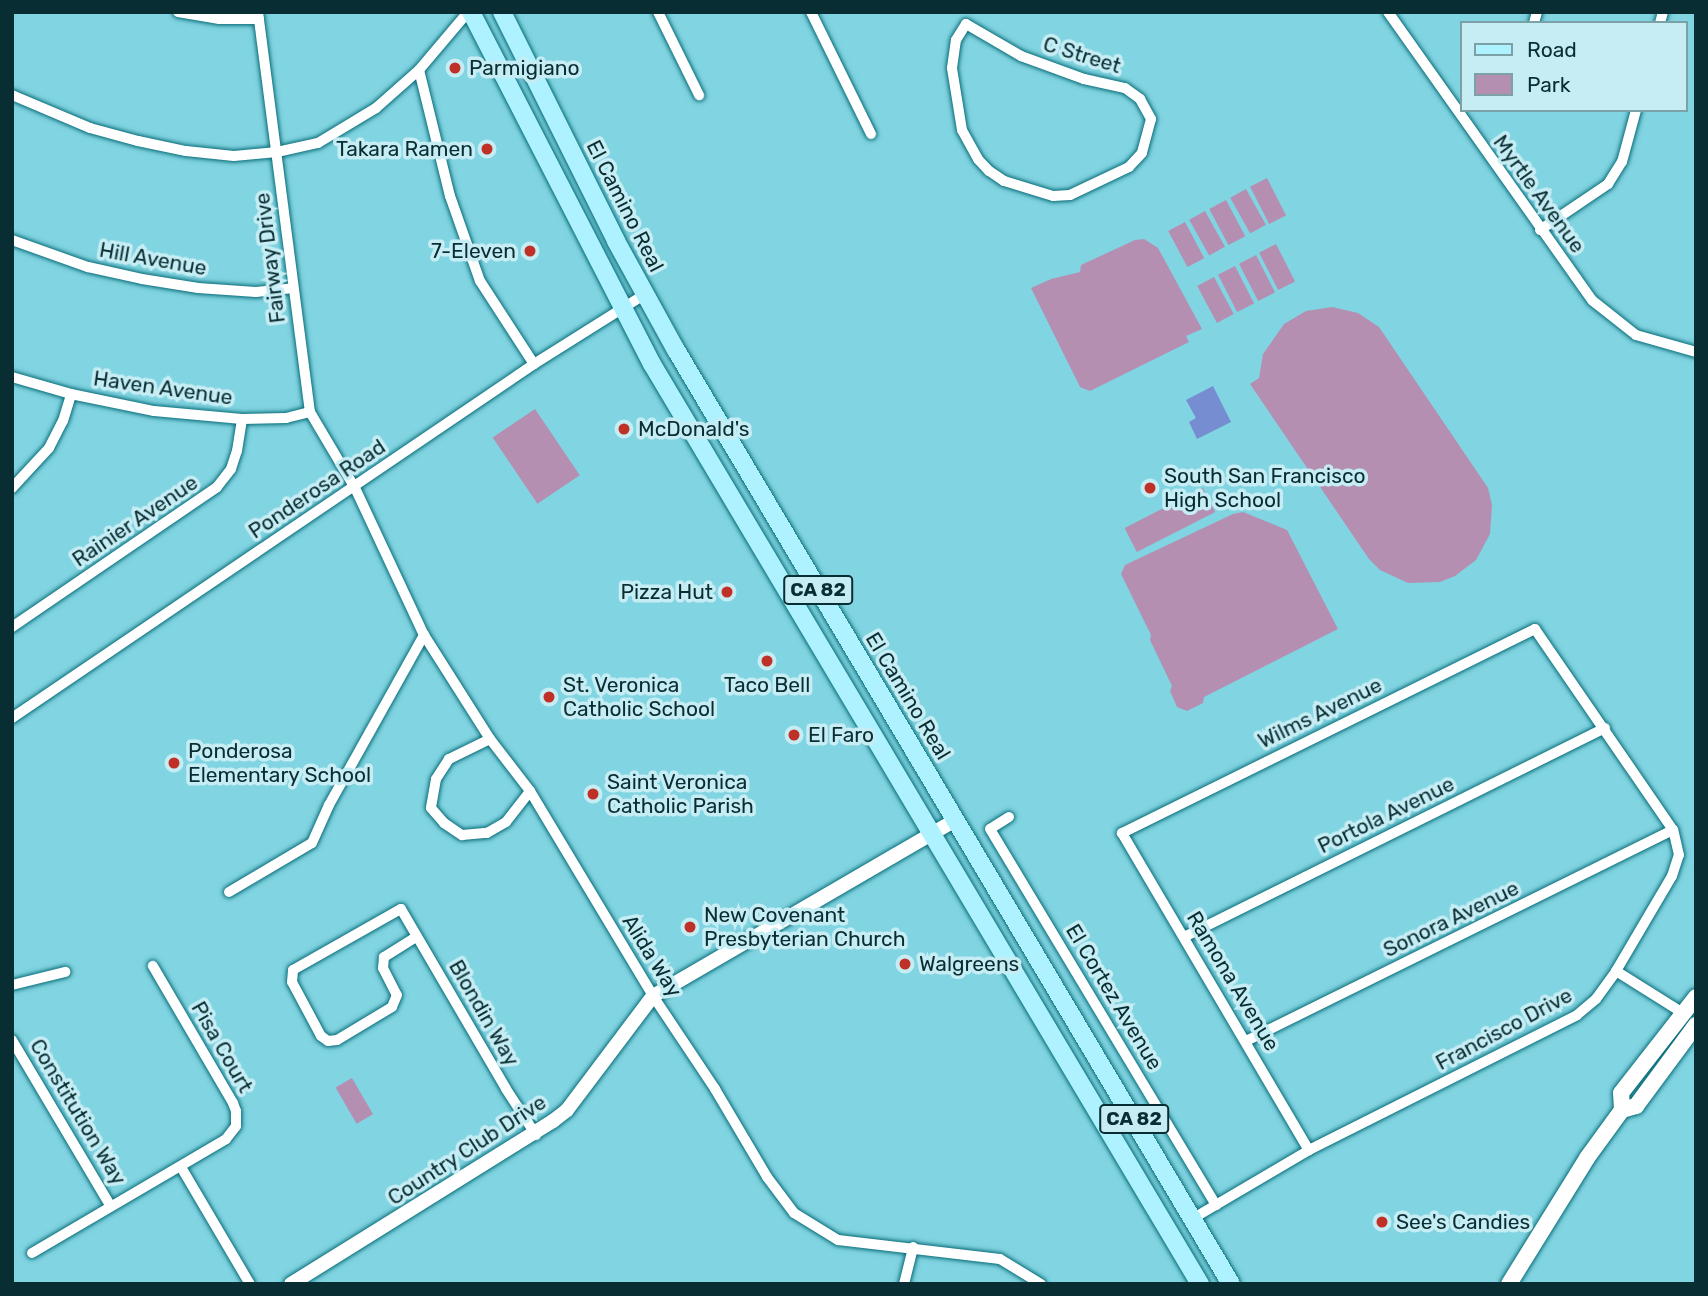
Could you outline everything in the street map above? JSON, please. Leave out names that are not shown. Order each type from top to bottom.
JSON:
[{"type":"main road","name":"CA 82","points":[[470,12],[622,311],[1200,1284]]},
{"type":"main road","name":"El Camino Real","points":[[502,12],[645,294],[1231,1284]]},
{"type":"main road","points":[[1622,1110],[1621,1093],[1689,1013],[1696,997]]},
{"type":"main road","points":[[1509,1284],[1587,1158],[1622,1110],[1636,1106],[1694,1030]]},
{"type":"street","points":[[178,12],[219,19],[259,16]]},
{"type":"street","points":[[12,95],[90,128],[138,141],[186,151],[234,156],[276,152],[318,143],[376,108],[419,69],[470,12]]},
{"type":"street","points":[[658,12],[699,95]]},
{"type":"street","points":[[811,12],[871,134]]},
{"type":"street","points":[[960,12],[966,24]]},
{"type":"street","name":"Myrtle Avenue","points":[[1388,12],[1458,109]]},
{"type":"street","name":"Fairway Drive","points":[[259,16],[310,412],[355,488]]},
{"type":"street","name":"C Street","points":[[966,24],[1021,56],[1083,79],[1125,88],[1140,99],[1151,119],[1142,153],[1129,167],[1070,195],[1053,196],[1004,181],[989,171],[978,159],[962,130],[954,81],[952,68],[956,40],[966,24]]},
{"type":"street","points":[[419,69],[450,196],[480,281],[534,365]]},
{"type":"street","name":"Myrtle Avenue","points":[[1460,112],[1593,301],[1636,335],[1696,352]]},
{"type":"street","points":[[1541,230],[1608,184],[1622,162],[1635,112]]},
{"type":"street","name":"Hill Avenue","points":[[12,240],[88,267],[142,279],[198,288],[256,292],[293,288]]},
{"type":"street","name":"Ponderosa Road","points":[[12,718],[534,365],[645,294]]},
{"type":"street","name":"Haven Avenue","points":[[12,377],[71,394],[154,411],[242,419],[286,418],[310,412]]},
{"type":"street","points":[[12,488],[49,448],[63,421],[71,394]]},
{"type":"street","name":"Rainier Avenue","points":[[12,627],[217,487],[230,469],[237,451],[242,419]]},
{"type":"street","name":"Alida Way","points":[[355,488],[424,635],[491,739],[530,791],[653,996],[722,1099],[767,1177],[794,1213],[838,1240],[1000,1259],[1041,1284]]},
{"type":"street","name":"Francisco Drive","points":[[1192,1219],[1309,1150],[1577,1015],[1596,999],[1616,971],[1672,876],[1679,855],[1672,830],[1535,629]]},
{"type":"street","name":"Wilms Avenue","points":[[1122,833],[1535,629]]},
{"type":"street","points":[[229,892],[312,843],[329,805],[424,635]]},
{"type":"street","name":"Portola Avenue","points":[[1184,937],[1605,728]]},
{"type":"street","points":[[491,739],[449,759],[436,779],[432,808],[443,823],[462,835],[487,833],[506,822],[530,791]]},
{"type":"street","name":"El Cortez Avenue","points":[[1009,817],[990,829],[1216,1205]]},
{"type":"street","name":"Country Club Drive","points":[[291,1284],[536,1135],[567,1110],[653,996],[954,820]]},
{"type":"street","name":"Sonora Avenue","points":[[1246,1041],[1672,830]]},
{"type":"street","name":"Ramona Avenue","points":[[1122,833],[1309,1150]]},
{"type":"street","name":"Blondin Way","points":[[416,937],[384,957],[383,968],[397,995],[392,1007],[337,1040],[324,1039],[292,982],[293,970],[401,909],[536,1135]]},
{"type":"street","name":"Pisa Court","points":[[32,1253],[110,1205],[181,1167],[232,1133],[237,1118],[236,1111],[153,966]]},
{"type":"street","points":[[1616,971],[1689,1013],[1694,1030]]},
{"type":"street","points":[[12,985],[65,972]]},
{"type":"street","name":"Constitution Way","points":[[12,1040],[110,1205]]},
{"type":"street","points":[[181,1167],[250,1284]]},
{"type":"street","points":[[904,1284],[913,1247]]},
{"type":"green space","points":[[1267,178],[1286,215],[1269,224],[1250,187]]},
{"type":"green space","points":[[1246,189],[1266,225],[1250,234],[1230,198]]},
{"type":"green space","points":[[1226,200],[1245,236],[1228,245],[1209,209]]},
{"type":"green space","points":[[1205,211],[1225,247],[1209,256],[1189,220]]},
{"type":"green space","points":[[1185,222],[1204,258],[1187,267],[1168,231]]},
{"type":"green space","points":[[1144,239],[1158,248],[1202,329],[1186,336],[1189,342],[1090,391],[1080,387],[1031,288],[1051,279],[1080,272],[1081,265],[1135,240]]},
{"type":"green space","points":[[1276,244],[1295,281],[1278,290],[1259,253]]},
{"type":"green space","points":[[1256,255],[1275,292],[1258,301],[1239,264]]},
{"type":"green space","points":[[1235,266],[1254,303],[1237,312],[1218,275]]},
{"type":"green space","points":[[1214,277],[1234,314],[1217,323],[1197,286]]},
{"type":"green space","points":[[1332,307],[1358,313],[1379,327],[1488,488],[1492,505],[1490,534],[1476,560],[1455,576],[1440,582],[1408,583],[1380,570],[1369,559],[1250,384],[1259,378],[1263,354],[1284,324],[1306,311]]},
{"type":"green space","points":[[535,409],[580,475],[537,504],[493,438]]},
{"type":"green space","points":[[1203,488],[1215,512],[1137,552],[1125,528]]},
{"type":"green space","points":[[1243,512],[1287,530],[1338,629],[1204,697],[1203,703],[1187,711],[1177,707],[1170,691],[1172,686],[1150,640],[1151,635],[1121,574],[1125,565],[1233,514]]},
{"type":"green space","points":[[352,1078],[373,1114],[357,1124],[336,1088]]},
{"type":"water","points":[[1213,386],[1231,422],[1197,439],[1189,422],[1196,418],[1186,400]]},
{"type":"place","name":"Parmigiano","points":[[455,68]]},
{"type":"place","name":"Takara Ramen","points":[[487,149]]},
{"type":"place","name":"7-Eleven","points":[[530,251]]},
{"type":"place","name":"McDonald's","points":[[624,429]]},
{"type":"place","name":"South San Francisco High School","points":[[1150,488]]},
{"type":"place","name":"Pizza Hut","points":[[727,592]]},
{"type":"place","name":"Taco Bell","points":[[767,661]]},
{"type":"place","name":"St. Veronica Catholic School","points":[[549,697]]},
{"type":"place","name":"El Faro","points":[[794,735]]},
{"type":"place","name":"Ponderosa Elementary School","points":[[174,763]]},
{"type":"place","name":"Saint Veronica Catholic Parish","points":[[593,794]]},
{"type":"place","name":"New Covenant Presbyterian Church","points":[[690,927]]},
{"type":"place","name":"Walgreens","points":[[905,964]]},
{"type":"place","name":"See's Candies","points":[[1382,1222]]}]
